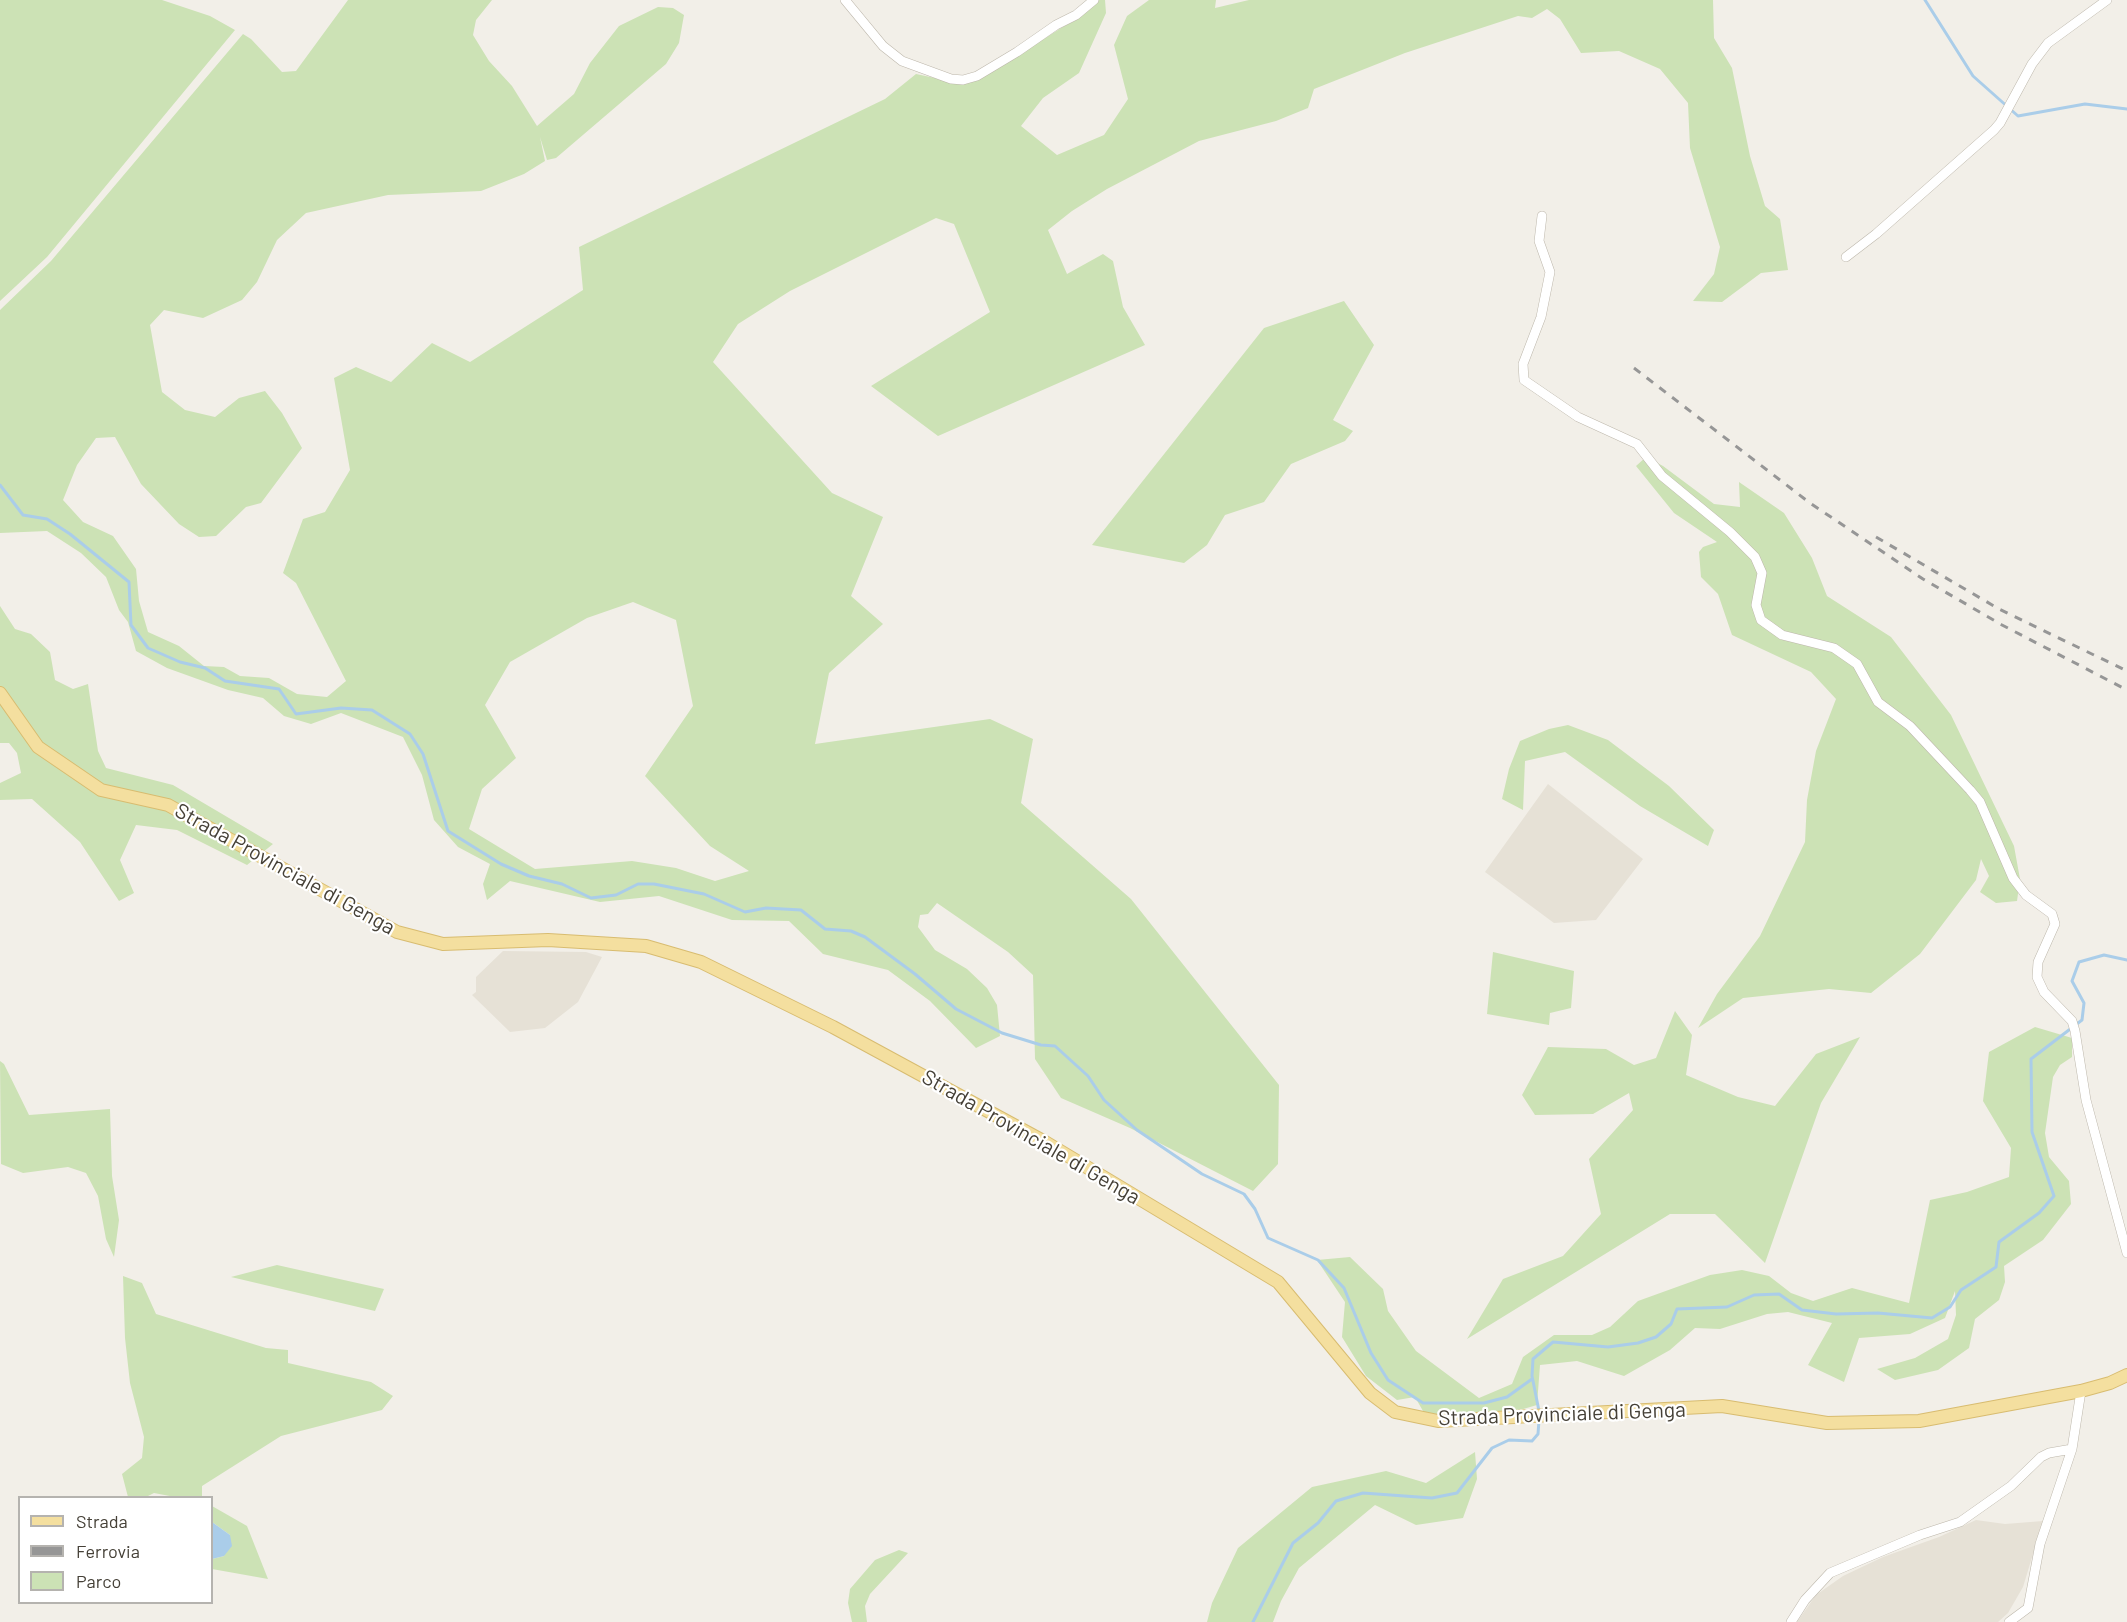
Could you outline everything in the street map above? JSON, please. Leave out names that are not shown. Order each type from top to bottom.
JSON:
[{"type":"main road","name":"Strada Provinciale di Genga","points":[[0,693],[38,747],[101,790],[168,805],[397,932],[443,944],[548,940],[646,946],[701,962],[844,1033],[1045,1142],[1278,1282],[1370,1393],[1395,1412],[1438,1421],[1722,1406],[1827,1423],[1919,1421],[2081,1391],[2110,1383],[2127,1375]]},
{"type":"street","points":[[845,0],[883,46],[902,61],[951,79],[963,80],[977,76],[1017,52],[1056,25],[1076,15],[1094,0]]},
{"type":"street","points":[[1846,257],[1876,234],[2000,123],[2032,64],[2048,43],[2107,0]]},
{"type":"street","points":[[1542,216],[1539,242],[1550,272],[1540,317],[1523,364],[1524,380],[1578,417],[1637,444],[1662,476],[1730,532],[1755,557],[1762,573],[1757,613],[1768,626],[1782,635],[1834,648],[1857,664],[1878,702],[1910,726],[1980,802],[2013,878],[2026,895],[2055,918],[2052,933],[2038,962],[2037,977],[2049,999],[2072,1021],[2086,1100],[2127,1253]]},
{"type":"street","points":[[2009,1622],[2028,1608],[2040,1544],[2072,1449],[2081,1391]]},
{"type":"street","points":[[1791,1622],[1805,1600],[1830,1573],[1920,1535],[1960,1522],[2011,1486],[2041,1457],[2049,1453],[2072,1449]]},
{"type":"shaded area","points":[[1548,784],[1643,859],[1596,920],[1554,923],[1485,872]]},
{"type":"shaded area","points":[[503,951],[586,952],[602,957],[578,1002],[545,1028],[510,1032],[472,995],[476,992],[476,977]]},
{"type":"shaded area","points":[[1976,1520],[2005,1524],[2043,1521],[2023,1587],[2008,1613],[1998,1622],[1797,1622],[1816,1595],[1843,1576],[1883,1557],[1939,1537]]},
{"type":"green space","points":[[0,0],[162,0],[210,16],[235,30],[47,257],[0,301]]},
{"type":"green space","points":[[348,0],[492,0],[476,20],[473,35],[489,61],[512,86],[537,126],[574,94],[590,63],[619,26],[658,7],[673,8],[684,15],[679,43],[666,64],[556,158],[547,160],[540,137],[545,161],[524,174],[481,191],[388,195],[306,213],[277,240],[257,282],[242,300],[203,318],[164,310],[150,325],[162,392],[185,410],[215,417],[239,398],[265,391],[282,413],[302,448],[261,503],[246,507],[216,536],[199,537],[179,524],[141,484],[115,437],[96,438],[77,465],[63,500],[83,522],[113,536],[136,569],[139,601],[148,632],[179,646],[204,666],[224,667],[240,676],[269,678],[297,694],[327,697],[346,681],[296,583],[283,573],[303,519],[325,512],[350,470],[334,378],[356,367],[391,382],[432,343],[470,362],[583,290],[579,247],[885,99],[916,74],[954,82],[1004,64],[1077,18],[1099,0],[1105,0],[1106,13],[1079,73],[1043,98],[1021,126],[1057,155],[1104,135],[1128,99],[1114,45],[1127,16],[1149,0],[1216,0],[1215,8],[1249,0],[1713,0],[1714,38],[1732,68],[1750,156],[1765,206],[1780,219],[1788,270],[1761,273],[1722,302],[1693,301],[1714,274],[1720,247],[1690,148],[1688,103],[1660,69],[1619,51],[1581,53],[1560,19],[1547,9],[1532,18],[1518,16],[1405,53],[1314,89],[1308,108],[1276,121],[1199,141],[1107,189],[1072,211],[1048,230],[1067,274],[1103,254],[1113,261],[1123,307],[1145,345],[938,436],[871,386],[990,312],[954,224],[936,218],[790,291],[738,324],[713,362],[832,493],[883,517],[851,596],[883,624],[829,673],[815,744],[990,719],[1033,739],[1021,803],[1131,899],[1279,1085],[1278,1164],[1253,1191],[1130,1128],[1061,1098],[1035,1059],[1033,975],[1008,952],[937,903],[928,914],[920,915],[918,927],[935,950],[967,969],[987,988],[997,1005],[1000,1036],[976,1048],[930,1001],[888,970],[823,954],[789,921],[732,920],[659,896],[600,902],[510,881],[487,900],[483,884],[490,864],[458,847],[434,820],[422,775],[403,737],[341,713],[311,724],[284,716],[263,698],[228,690],[167,668],[136,651],[128,622],[119,610],[106,577],[81,553],[47,531],[0,533],[0,310],[51,261],[243,34],[251,39],[282,72],[296,71]],"holes":[[[633,602],[676,620],[693,706],[645,776],[710,846],[749,871],[715,881],[676,868],[632,861],[535,869],[469,829],[482,789],[516,758],[485,705],[510,662],[587,618]]]},
{"type":"green space","points":[[1344,301],[1374,345],[1333,420],[1353,431],[1345,441],[1291,464],[1264,502],[1225,515],[1207,545],[1184,563],[1092,545],[1264,328]]},
{"type":"green space","points":[[1646,457],[1663,466],[1714,504],[1740,507],[1739,482],[1784,513],[1812,558],[1827,596],[1891,637],[1951,715],[2014,846],[2020,879],[2017,901],[1996,903],[1980,892],[1989,876],[1981,859],[1976,880],[1920,954],[1871,993],[1829,989],[1743,998],[1698,1028],[1717,994],[1760,936],[1805,842],[1807,800],[1816,751],[1836,699],[1811,672],[1732,635],[1718,594],[1701,577],[1699,552],[1703,547],[1717,542],[1674,513],[1636,466]]},
{"type":"green space","points":[[0,606],[15,629],[31,634],[50,652],[55,680],[73,689],[88,684],[98,751],[106,768],[173,785],[273,844],[247,865],[177,830],[136,825],[120,860],[134,893],[119,901],[80,842],[32,799],[0,800],[0,783],[21,773],[17,753],[9,743],[0,743]]},
{"type":"green space","points":[[1568,725],[1608,740],[1669,786],[1714,830],[1708,846],[1640,806],[1565,752],[1525,761],[1523,810],[1502,799],[1509,769],[1520,741],[1549,729]]},
{"type":"green space","points":[[1493,952],[1574,971],[1571,1008],[1550,1013],[1549,1025],[1487,1014]]},
{"type":"green space","points":[[1675,1011],[1692,1035],[1686,1075],[1738,1097],[1775,1106],[1816,1054],[1860,1037],[1821,1103],[1765,1263],[1715,1214],[1670,1214],[1467,1339],[1503,1279],[1563,1256],[1601,1214],[1589,1159],[1633,1110],[1629,1093],[1593,1114],[1535,1115],[1522,1095],[1548,1047],[1606,1049],[1634,1065],[1656,1058]]},
{"type":"green space","points":[[2035,1027],[2072,1038],[2072,1057],[2060,1065],[2053,1077],[2045,1133],[2049,1157],[2069,1181],[2071,1204],[2043,1240],[2004,1266],[2005,1282],[1999,1300],[1975,1319],[1969,1348],[1938,1370],[1895,1380],[1877,1369],[1915,1358],[1948,1339],[1956,1315],[1955,1291],[1945,1318],[1910,1334],[1859,1338],[1844,1382],[1808,1365],[1832,1323],[1788,1312],[1767,1314],[1720,1329],[1695,1328],[1670,1350],[1624,1376],[1577,1361],[1540,1365],[1537,1405],[1506,1414],[1435,1418],[1423,1411],[1415,1397],[1397,1400],[1366,1376],[1342,1337],[1345,1302],[1317,1260],[1350,1257],[1383,1289],[1388,1311],[1416,1351],[1479,1398],[1512,1384],[1523,1357],[1554,1335],[1592,1335],[1610,1327],[1638,1301],[1710,1275],[1742,1270],[1769,1276],[1791,1293],[1813,1301],[1852,1288],[1909,1303],[1930,1200],[1967,1192],[2009,1177],[2011,1148],[1983,1101],[1989,1052]]},
{"type":"green space","points":[[0,1061],[4,1064],[29,1115],[110,1109],[112,1176],[119,1220],[114,1257],[106,1239],[98,1196],[86,1173],[68,1167],[23,1173],[1,1164]]},
{"type":"green space","points":[[277,1265],[384,1289],[375,1311],[231,1277]]},
{"type":"green space","points":[[123,1276],[142,1283],[156,1314],[266,1348],[288,1350],[288,1363],[371,1382],[393,1396],[382,1410],[281,1436],[202,1486],[202,1496],[170,1496],[154,1493],[148,1496],[128,1496],[122,1474],[142,1458],[144,1437],[130,1383],[125,1338]]},
{"type":"green space","points":[[1475,1452],[1477,1479],[1463,1518],[1416,1525],[1375,1505],[1299,1568],[1281,1601],[1273,1622],[1207,1622],[1212,1603],[1238,1548],[1312,1487],[1386,1471],[1426,1483]]},
{"type":"green space","points":[[213,1507],[247,1526],[268,1579],[213,1569],[213,1559],[224,1556],[230,1535],[213,1523]]},
{"type":"green space","points":[[899,1550],[908,1553],[870,1594],[865,1606],[867,1622],[852,1622],[848,1603],[850,1589],[875,1560]]},
{"type":"water","points":[[213,1523],[230,1535],[232,1546],[224,1556],[213,1559]]},
{"type":"waterway","points":[[1925,0],[1973,76],[2018,116],[2085,104],[2127,109]]},
{"type":"waterway","points":[[0,485],[23,515],[47,519],[70,534],[129,582],[131,625],[148,648],[180,662],[205,668],[225,681],[279,689],[296,714],[341,708],[372,710],[410,734],[423,754],[448,831],[501,864],[529,876],[562,884],[591,898],[616,895],[638,884],[654,884],[704,894],[745,912],[766,908],[801,910],[825,929],[851,931],[865,937],[915,974],[956,1009],[1002,1033],[1041,1045],[1055,1046],[1088,1076],[1104,1100],[1137,1130],[1202,1174],[1244,1194],[1255,1209],[1268,1238],[1318,1260],[1344,1288],[1371,1353],[1388,1380],[1423,1403],[1484,1403],[1507,1397],[1532,1379]]},
{"type":"waterway","points":[[1539,1411],[1532,1376],[1533,1359],[1553,1342],[1608,1347],[1638,1343],[1656,1337],[1671,1324],[1677,1309],[1727,1307],[1754,1295],[1779,1294],[1802,1310],[1836,1314],[1878,1313],[1932,1318],[1950,1307],[1961,1290],[1996,1267],[1999,1242],[2039,1213],[2054,1196],[2032,1132],[2031,1059],[2082,1020],[2084,1003],[2072,981],[2079,962],[2104,955],[2127,960]]},
{"type":"waterway","points":[[1253,1622],[1293,1543],[1318,1523],[1336,1501],[1363,1493],[1432,1498],[1457,1493],[1492,1448],[1509,1440],[1532,1441],[1538,1434],[1539,1420]]},
{"type":"railway","points":[[1634,368],[1810,503],[1923,579],[2002,625],[2127,690]]},
{"type":"railway","points":[[1876,537],[1999,609],[2127,671]]}]
